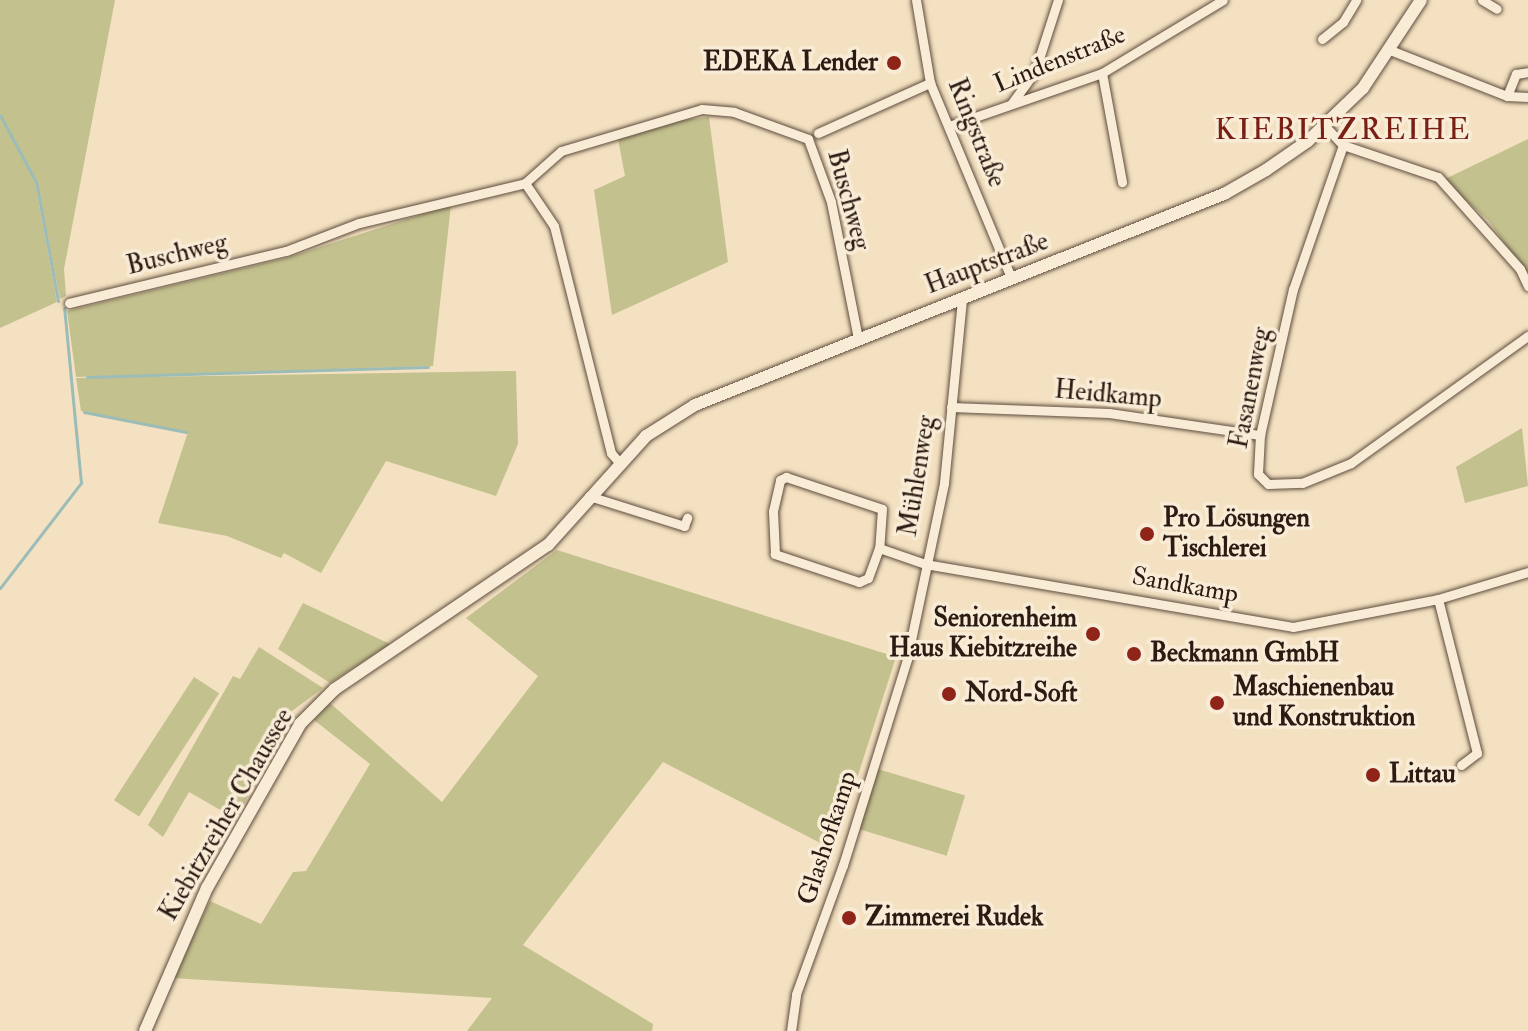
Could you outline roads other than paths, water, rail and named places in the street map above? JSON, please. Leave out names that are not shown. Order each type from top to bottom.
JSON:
[{"type":"street","name":"Ringstraße","points":[[916,0],[930,83],[1011,278]]},
{"type":"street","points":[[1012,103],[1035,71],[1058,0]]},
{"type":"street","name":"Lindenstraße","points":[[949,126],[1102,73],[1223,0]]},
{"type":"street","points":[[1322,39],[1343,22],[1356,0]]},
{"type":"street","name":"Hauptstraße","points":[[548,545],[618,461],[646,436],[695,405],[1224,194],[1277,163],[1325,126],[1363,88],[1421,0]]},
{"type":"street","points":[[1482,0],[1497,9]]},
{"type":"street","points":[[1390,50],[1507,96],[1528,97]]},
{"type":"street","points":[[1507,96],[1516,74],[1528,72]]},
{"type":"street","points":[[1102,73],[1122,182]]},
{"type":"street","points":[[818,133],[930,83]]},
{"type":"street","name":"Buschweg","points":[[69,303],[286,251],[359,223],[525,183],[561,151],[702,109],[734,112],[808,139],[831,202],[858,338]]},
{"type":"street","points":[[1325,126],[1343,145],[1438,177],[1520,269],[1528,286]]},
{"type":"street","name":"Fasanenweg","points":[[1343,145],[1299,263],[1260,435],[1258,474],[1268,484],[1302,483],[1351,463],[1528,336]]},
{"type":"street","points":[[525,183],[554,226],[611,453],[618,461]]},
{"type":"street","name":"Mühlenweg","points":[[907,659],[944,483],[962,298]]},
{"type":"street","name":"Heidkamp","points":[[951,407],[1109,413],[1260,435]]},
{"type":"street","points":[[786,477],[882,509],[879,548],[868,578],[859,582],[775,554],[773,511],[780,480],[786,477]]},
{"type":"street","points":[[589,496],[684,526],[687,518]]},
{"type":"street","name":"Kiebitzreiher Chaussee","points":[[145,1031],[207,888],[300,724],[335,689],[548,545]]},
{"type":"street","name":"Sandkamp","points":[[879,548],[925,564],[1293,627],[1438,599],[1528,572]]},
{"type":"street","points":[[1438,599],[1477,753],[1461,765]]},
{"type":"street","name":"Glashofkamp","points":[[791,1031],[796,994],[843,865],[907,659]]},
{"type":"waterway","points":[[0,115],[36,182],[58,301]]},
{"type":"waterway","points":[[0,588],[81,483],[64,308]]},
{"type":"waterway","points":[[87,377],[428,367]]},
{"type":"waterway","points":[[84,412],[186,432]]},
{"type":"place","name":"EDEKA Lender","points":[[894,63]]},
{"type":"place","name":"Pro Lösungen Tischlerei","points":[[1147,534]]},
{"type":"place","name":"Seniorenheim Haus Kiebitzreihe","points":[[1093,634]]},
{"type":"place","name":"Beckmann GmbH","points":[[1134,654]]},
{"type":"place","name":"Nord-Soft","points":[[949,694]]},
{"type":"place","name":"Maschienenbau und Konstruktion","points":[[1217,703]]},
{"type":"place","name":"Littau","points":[[1373,775]]},
{"type":"place","name":"Zimmerei Rudek","points":[[849,918]]},
{"type":"district","name":"KIEBITZREIHE","points":[[1343,130]]}]
